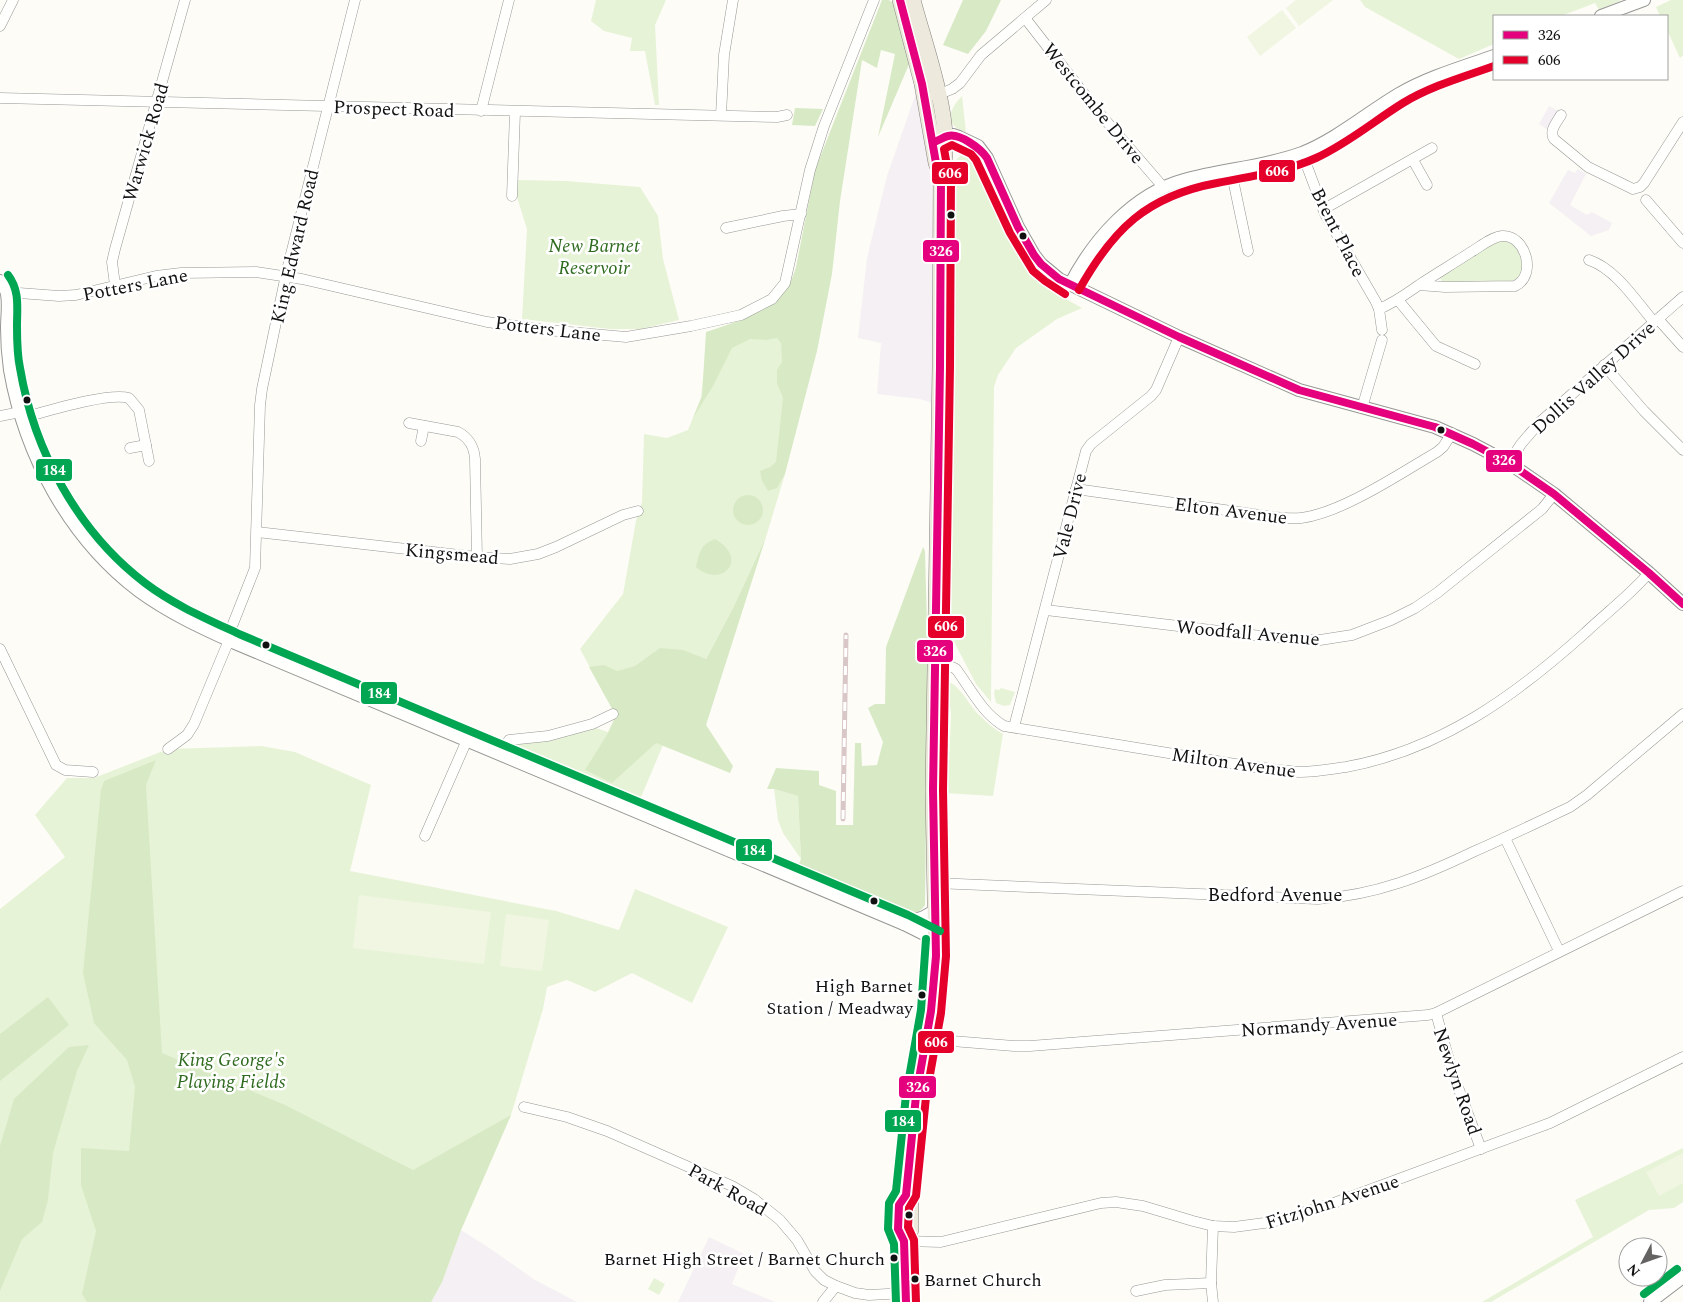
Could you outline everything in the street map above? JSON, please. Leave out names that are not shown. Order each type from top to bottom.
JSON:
[{"type":"main road","points":[[900,0],[928,111],[941,142]]},
{"type":"main road","points":[[906,1298],[904,1241],[911,1230],[912,1205],[906,1195],[916,1096],[932,1011],[936,940],[934,790],[941,174],[936,163],[941,142],[937,95],[913,0]]},
{"type":"street","points":[[0,26],[13,0]]},
{"type":"street","name":"Warwick Road","points":[[115,285],[112,262],[185,0]]},
{"type":"street","name":"King Edward Road","points":[[168,748],[187,735],[194,724],[255,568],[260,405],[286,276],[355,0]]},
{"type":"street","points":[[481,111],[509,0]]},
{"type":"street","points":[[721,115],[724,55],[733,0]]},
{"type":"street","name":"Potters Lane","points":[[7,294],[67,296],[156,276],[181,273],[256,272],[286,276],[487,322],[546,330],[626,337],[724,319],[741,314],[772,299],[786,283],[810,170],[824,126],[874,0]]},
{"type":"street","points":[[928,111],[937,95],[952,89],[960,83],[981,56],[1046,0]]},
{"type":"street","points":[[1604,15],[1644,0]]},
{"type":"street","name":"Westcombe Drive","points":[[1025,18],[1095,108],[1164,188]]},
{"type":"street","points":[[1070,285],[1085,257],[1116,222],[1138,203],[1164,188],[1184,180],[1302,153],[1400,93],[1493,56]]},
{"type":"street","points":[[922,84],[937,95]]},
{"type":"street","name":"Prospect Road","points":[[0,98],[515,112],[777,117],[783,117],[787,114]]},
{"type":"street","points":[[512,196],[515,112]]},
{"type":"street","points":[[1561,115],[1552,131],[1554,139],[1588,167],[1626,186],[1636,188],[1644,183],[1683,122]]},
{"type":"street","points":[[941,142],[953,135],[978,146],[987,158],[1018,226],[1034,255],[1050,272],[1070,285],[1299,390],[1452,433],[1509,463],[1554,494],[1683,604]]},
{"type":"street","points":[[1324,209],[1432,148]]},
{"type":"street","name":"Brent Place","points":[[1302,153],[1324,209],[1379,309],[1382,335],[1362,408]]},
{"type":"street","points":[[1413,160],[1427,185]]},
{"type":"street","points":[[1231,170],[1248,251]]},
{"type":"street","points":[[1646,200],[1683,243]]},
{"type":"street","points":[[726,228],[801,214]]},
{"type":"street","points":[[1379,309],[1398,300],[1419,285],[1498,237],[1513,238],[1522,246],[1528,269],[1524,281],[1515,286],[1445,287],[1419,285]]},
{"type":"street","points":[[1589,260],[1599,263],[1612,273],[1683,348]]},
{"type":"street","points":[[0,281],[7,294],[9,362],[21,415],[35,454],[52,489],[82,534],[102,558],[153,601],[189,622],[228,640],[904,924],[936,940]]},
{"type":"street","name":"Dollis Valley Drive","points":[[1509,463],[1540,422],[1683,297]]},
{"type":"street","points":[[1398,300],[1436,346],[1475,364]]},
{"type":"street","name":"Vale Drive","points":[[1014,727],[1086,451],[1091,444],[1156,390],[1180,337]]},
{"type":"street","points":[[1604,365],[1641,408],[1683,450]]},
{"type":"street","points":[[0,416],[21,415],[124,396],[137,406],[149,461]]},
{"type":"street","points":[[409,424],[458,432],[465,436],[474,450],[477,557]]},
{"type":"street","points":[[421,441],[424,426]]},
{"type":"street","name":"Elton Avenue","points":[[1076,489],[1274,517],[1302,518],[1338,507],[1360,496],[1437,452],[1446,444],[1452,433]]},
{"type":"street","points":[[130,448],[146,446]]},
{"type":"street","name":"Woodfall Avenue","points":[[1046,610],[1269,638],[1320,640],[1352,635],[1391,620],[1415,608],[1437,593],[1534,516],[1554,494]]},
{"type":"street","name":"Kingsmead","points":[[257,532],[477,557],[510,558],[538,554],[623,515],[638,511]]},
{"type":"street","name":"Milton Avenue","points":[[935,665],[956,669],[972,693],[991,716],[1004,726],[1283,771],[1322,770],[1367,762],[1426,744],[1444,735],[1494,704],[1551,664],[1648,573]]},
{"type":"street","points":[[0,649],[56,765],[65,770],[93,772]]},
{"type":"street","points":[[500,754],[509,740],[548,736],[592,724],[613,714]]},
{"type":"street","name":"Bedford Avenue","points":[[935,883],[1318,898],[1335,898],[1379,889],[1413,879],[1505,838],[1579,802],[1683,714]]},
{"type":"street","points":[[425,836],[466,740]]},
{"type":"street","points":[[1505,838],[1559,951]]},
{"type":"street","name":"Normandy Avenue","points":[[927,1039],[1030,1046],[1420,1016],[1436,1013],[1683,891]]},
{"type":"street","points":[[904,924],[924,917],[936,910]]},
{"type":"street","name":"Newlyn Road","points":[[1436,1013],[1452,1071],[1482,1149]]},
{"type":"street","name":"Fitzjohn Avenue","points":[[904,1241],[941,1242],[1102,1203],[1116,1202],[1143,1206],[1213,1226],[1256,1225],[1298,1215],[1334,1203],[1550,1123],[1683,1057]]},
{"type":"street","name":"Park Road","points":[[524,1107],[567,1117],[607,1131],[732,1186],[754,1199],[780,1220],[797,1240],[814,1271],[824,1280],[854,1293],[906,1298]]},
{"type":"street","points":[[1213,1226],[1211,1283],[1214,1302]]},
{"type":"street","points":[[1650,1302],[1683,1277]]},
{"type":"street","points":[[1136,1291],[1165,1285],[1211,1283]]},
{"type":"street","points":[[823,1302],[836,1286]]},
{"type":"shaded area","points":[[917,90],[934,189],[932,403],[920,399],[877,394],[881,343],[858,338],[867,258],[887,176]]},
{"type":"shaded area","points":[[1549,106],[1564,114],[1548,130],[1539,124]]},
{"type":"shaded area","points":[[1578,169],[1586,174],[1570,205],[1587,215],[1592,212],[1612,223],[1609,230],[1591,236],[1549,203],[1568,170],[1575,173]]},
{"type":"shaded area","points":[[461,1230],[535,1280],[577,1302],[431,1302],[442,1282]]},
{"type":"shaded area","points":[[709,1237],[744,1254],[732,1284],[775,1302],[678,1302]]},
{"type":"green space","points":[[596,0],[666,0],[655,25],[659,105],[655,105],[645,51],[630,51],[632,38],[604,31],[591,21]]},
{"type":"green space","points":[[882,0],[889,0],[893,3],[910,62],[878,137],[895,54],[881,50],[877,68],[862,60],[840,201],[832,274],[817,351],[785,474],[777,488],[768,491],[762,481],[760,471],[776,462],[783,398],[777,383],[777,370],[782,362],[781,343],[777,338],[767,340],[750,339],[732,348],[713,386],[693,418],[702,396],[706,332],[747,318],[766,308],[782,295],[789,285],[796,267],[815,170]]},
{"type":"green space","points":[[963,0],[1001,0],[986,31],[968,54],[943,45]]},
{"type":"green space","points":[[1296,0],[1333,0],[1299,26],[1286,8]]},
{"type":"green space","points":[[1360,0],[1620,0],[1599,10],[1595,3],[1564,15],[1493,15],[1493,44],[1459,59],[1365,7]]},
{"type":"green space","points":[[1671,0],[1683,0],[1683,55],[1680,58],[1668,32],[1668,15],[1660,15],[1656,7]]},
{"type":"green space","points":[[1282,10],[1296,28],[1260,56],[1247,37]]},
{"type":"green space","points":[[962,96],[966,132],[954,126],[951,122],[951,112]]},
{"type":"green space","points":[[795,108],[823,109],[815,126],[792,125]]},
{"type":"green space","points":[[971,153],[978,159],[1018,241],[1034,267],[1059,289],[1066,299],[1082,308],[1057,319],[1016,348],[998,375],[994,387],[991,702],[976,684],[948,630],[948,501],[951,424],[954,162],[962,154]]},
{"type":"green space","name":"New Barnet Reservoir","points":[[517,180],[566,181],[640,187],[658,216],[663,259],[679,320],[641,329],[610,329],[522,319],[527,229],[516,194]]},
{"type":"green space","points":[[1504,240],[1514,244],[1520,256],[1522,269],[1519,277],[1506,282],[1495,283],[1442,283],[1440,277],[1497,241]]},
{"type":"green space","points":[[791,281],[785,474],[766,537],[733,608],[685,698],[657,743],[663,745],[639,802],[515,750],[518,744],[593,727],[608,732],[616,715],[580,649],[623,594],[636,521],[642,502],[644,434],[667,438],[688,430],[701,398],[705,360],[746,317],[767,307],[782,295]]},
{"type":"green space","points":[[748,495],[754,496],[762,504],[762,516],[754,524],[748,525],[742,524],[734,516],[733,510],[734,504],[742,496]]},
{"type":"green space","points":[[766,537],[706,725],[733,766],[730,773],[656,743],[612,783],[585,770],[608,733],[616,716],[589,667],[604,665],[617,671],[635,666],[660,648],[683,650],[706,659],[733,608]]},
{"type":"green space","points":[[715,539],[726,547],[731,555],[731,563],[728,569],[714,575],[705,573],[696,567],[701,550],[710,541]]},
{"type":"green space","points":[[923,547],[925,551],[928,662],[925,905],[920,911],[910,913],[898,911],[797,869],[801,859],[798,796],[774,789],[767,789],[776,768],[819,771],[819,785],[836,791],[836,825],[853,825],[855,743],[861,743],[862,766],[877,765],[883,742],[868,708],[875,704],[885,704],[886,647]]},
{"type":"green space","points":[[948,682],[960,691],[981,717],[1003,734],[993,796],[945,793],[945,776],[949,764],[951,715]]},
{"type":"green space","points":[[1001,688],[1015,692],[1010,705],[1004,706],[996,703],[995,689],[999,690]]},
{"type":"green space","name":"King George's Playing Fields","points":[[261,746],[295,752],[371,785],[350,871],[556,911],[619,930],[635,889],[728,927],[692,1003],[632,973],[595,992],[567,980],[547,987],[543,1009],[511,1115],[461,1230],[442,1282],[431,1302],[0,1302],[0,909],[65,857],[35,815],[67,778],[94,778],[168,749]]},
{"type":"green space","points":[[156,760],[146,785],[162,1053],[285,1105],[413,1170],[511,1115],[461,1230],[442,1282],[431,1302],[87,1302],[82,1294],[96,1231],[81,1185],[81,1148],[129,1151],[135,1087],[127,1060],[94,1023],[83,973],[101,790],[104,781]]},
{"type":"green space","points":[[774,789],[798,796],[801,859],[783,833],[778,820]]},
{"type":"green space","points":[[359,895],[491,912],[484,964],[353,948]]},
{"type":"green space","points":[[506,914],[549,920],[542,971],[500,966]]},
{"type":"green space","points":[[48,997],[69,1025],[0,1081],[0,1034]]},
{"type":"green space","points":[[89,1045],[77,1071],[53,1153],[48,1200],[42,1222],[22,1239],[0,1291],[0,1146],[14,1099],[69,1047]]},
{"type":"green space","points":[[1683,1148],[1683,1202],[1674,1208],[1649,1210],[1491,1302],[1482,1302],[1593,1237],[1575,1200]]},
{"type":"green space","points":[[1683,1153],[1683,1183],[1659,1196],[1646,1172]]},
{"type":"green space","points":[[654,1278],[665,1284],[659,1295],[648,1289]]},
{"type":"railway","points":[[843,819],[846,635]]},
{"type":"transit line","name":"326","points":[[900,0],[922,84],[936,163],[941,175],[933,790],[936,956],[931,1011],[916,1096],[906,1195],[899,1205],[898,1229],[904,1241],[906,1302]]},
{"type":"transit line","name":"606","points":[[1079,290],[1105,249],[1134,218],[1152,206],[1192,189],[1304,163],[1339,146],[1414,97],[1447,82],[1493,66]]},
{"type":"transit line","name":"326","points":[[933,142],[948,136],[958,137],[975,146],[984,154],[1018,227],[1034,255],[1041,264],[1059,279],[1179,337],[1299,390],[1435,427],[1473,444],[1509,463],[1554,494],[1649,573],[1683,604]]},
{"type":"transit line","name":"606","points":[[916,1302],[914,1240],[908,1227],[909,1208],[916,1196],[926,1097],[941,1013],[946,956],[943,790],[951,175],[944,149],[952,145],[971,154],[976,160],[1010,233],[1033,271],[1065,294]]},
{"type":"transit line","name":"184","points":[[8,275],[16,293],[20,368],[36,429],[48,459],[63,488],[99,540],[121,563],[156,591],[191,611],[239,634],[908,915],[940,931]]},
{"type":"transit line","name":"184","points":[[896,1302],[894,1244],[888,1229],[889,1203],[896,1191],[906,1095],[921,1010],[926,939]]},
{"type":"transit line","name":"184","points":[[1644,1294],[1677,1269]]},
{"type":"place","name":"High Barnet Station / Meadway","points":[[922,995]]},
{"type":"place","name":"Barnet High Street / Barnet Church","points":[[894,1258]]},
{"type":"place","name":"Barnet Church","points":[[915,1279]]}]
